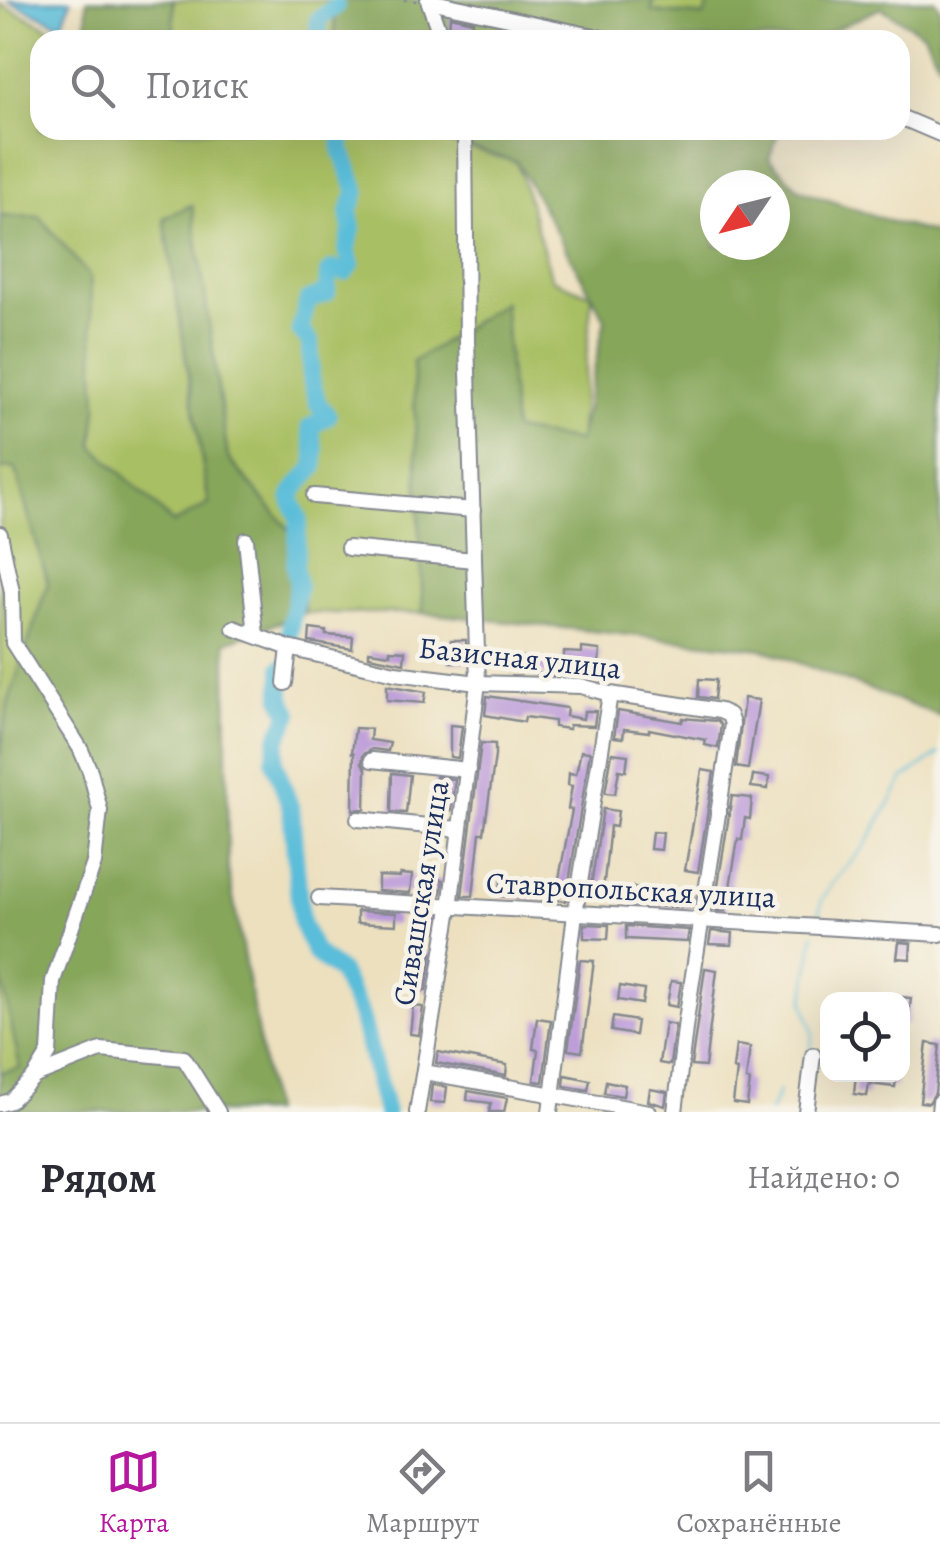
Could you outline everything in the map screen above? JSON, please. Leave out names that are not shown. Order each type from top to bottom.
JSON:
[{"type":"street","points":[[428,0],[438,30]]},
{"type":"street","points":[[428,0],[565,30]]},
{"type":"street","points":[[910,121],[940,134]]},
{"type":"street","name":"Сивашская улица","points":[[417,1112],[450,908],[478,683],[465,140]]},
{"type":"street","points":[[314,496],[472,510]]},
{"type":"street","points":[[0,534],[12,592],[13,643],[80,748],[100,810],[94,864],[52,981],[48,1053],[35,1076],[10,1101],[0,1104]]},
{"type":"street","points":[[246,540],[256,635]]},
{"type":"street","points":[[348,548],[474,560]]},
{"type":"street","name":"Базисная улица","points":[[234,628],[288,648],[395,673],[478,683],[581,686],[720,711],[729,716],[732,724],[702,920]]},
{"type":"street","points":[[285,683],[288,648]]},
{"type":"street","points":[[550,1112],[575,914],[610,694]]},
{"type":"street","points":[[372,760],[468,770]]},
{"type":"street","points":[[358,819],[458,830]]},
{"type":"street","name":"Ставропольская улица","points":[[319,898],[940,934]]},
{"type":"street","points":[[675,1112],[702,920]]},
{"type":"street","points":[[35,1076],[100,1050],[184,1058],[218,1112]]},
{"type":"street","points":[[806,1112],[813,1055]]},
{"type":"street","points":[[424,1072],[650,1112]]},
{"type":"street","points":[[938,1112],[940,1102]]},
{"type":"green space","points":[[87,0],[173,0],[174,30],[86,30]]},
{"type":"green space","points":[[173,0],[334,0],[335,30],[174,30]]},
{"type":"green space","points":[[334,0],[653,0],[652,11],[704,16],[711,0],[935,0],[940,8],[940,65],[924,34],[881,8],[834,30],[335,30]]},
{"type":"green space","points":[[653,0],[711,0],[705,16],[651,11]]},
{"type":"green space","points":[[0,4],[54,30],[30,30],[30,140],[443,140],[517,162],[552,279],[592,295],[579,441],[514,430],[413,362],[423,613],[305,613],[294,535],[228,458],[192,205],[164,218],[209,504],[173,524],[93,446],[97,406],[40,217],[0,216]]},
{"type":"green space","points":[[443,140],[776,140],[769,159],[780,170],[700,170],[700,260],[790,260],[790,180],[800,190],[940,235],[940,716],[762,649],[423,613],[413,362],[504,302],[514,430],[579,441],[605,319],[517,162]]},
{"type":"green space","points":[[192,205],[228,458],[294,535],[305,613],[226,642],[228,869],[272,1112],[0,1112],[0,1073],[20,1068],[0,971],[0,756],[8,703],[48,583],[15,468],[0,469],[0,216],[40,217],[90,277],[97,406],[93,446],[173,523],[209,504],[164,218]]},
{"type":"green space","points":[[15,468],[48,583],[8,703],[0,756],[0,469]]},
{"type":"green space","points":[[0,971],[21,1068],[0,1073]]},
{"type":"water","points":[[7,0],[71,0],[62,25]]},
{"type":"building","points":[[450,16],[473,21],[471,30],[449,29]]},
{"type":"building","points":[[310,629],[353,637],[352,649],[309,642]]},
{"type":"building","points":[[451,640],[466,640],[467,662],[450,662]]},
{"type":"building","points":[[582,648],[600,650],[599,664],[576,662],[575,667],[564,667],[564,652],[582,653]]},
{"type":"building","points":[[390,650],[405,651],[404,663],[369,656],[369,651],[390,654]]},
{"type":"building","points":[[522,657],[556,662],[555,675],[521,672]]},
{"type":"building","points":[[699,679],[716,680],[714,699],[698,697]]},
{"type":"building","points":[[387,685],[426,692],[424,703],[387,700]]},
{"type":"building","points":[[487,696],[567,708],[566,716],[583,719],[584,711],[596,711],[594,726],[569,725],[569,729],[554,727],[554,721],[525,717],[524,722],[485,715]]},
{"type":"building","points":[[744,698],[759,700],[748,769],[736,767]]},
{"type":"building","points":[[618,711],[682,722],[683,718],[717,721],[721,725],[718,748],[705,745],[706,740],[649,729],[624,729],[623,738],[614,737]]},
{"type":"building","points":[[450,725],[462,726],[458,758],[450,757]]},
{"type":"building","points":[[355,728],[371,729],[370,740],[390,743],[388,751],[372,749],[363,755],[365,809],[353,810],[352,753]]},
{"type":"building","points":[[481,743],[495,744],[495,756],[473,896],[462,896]]},
{"type":"building","points":[[581,751],[590,752],[566,901],[555,900],[572,810],[568,809],[572,786],[568,785],[569,773],[576,774]]},
{"type":"building","points":[[612,753],[628,755],[626,771],[619,770],[615,794],[605,793]]},
{"type":"building","points":[[702,770],[714,772],[698,872],[685,870]]},
{"type":"building","points":[[392,773],[410,775],[406,813],[391,812]]},
{"type":"building","points":[[753,775],[769,777],[768,789],[751,787]]},
{"type":"building","points":[[436,777],[455,779],[451,811],[440,810],[442,789],[435,789]]},
{"type":"building","points":[[732,796],[752,798],[750,819],[745,818],[742,840],[738,839],[726,911],[719,911],[714,910]]},
{"type":"building","points":[[603,809],[618,811],[616,827],[610,826],[602,900],[589,898]]},
{"type":"building","points":[[652,832],[663,833],[661,850],[650,849]]},
{"type":"building","points":[[412,875],[410,893],[378,891],[378,876]]},
{"type":"building","points":[[429,878],[443,880],[441,894],[427,893]]},
{"type":"building","points":[[501,882],[541,887],[540,900],[500,896]]},
{"type":"building","points":[[633,887],[649,889],[649,893],[694,896],[693,908],[631,905]]},
{"type":"building","points":[[357,911],[396,913],[396,925],[357,923]]},
{"type":"building","points":[[423,915],[437,916],[435,933],[422,933]]},
{"type":"building","points":[[584,924],[609,925],[608,939],[584,938]]},
{"type":"building","points":[[626,926],[689,930],[687,942],[626,939]]},
{"type":"building","points":[[711,931],[733,933],[732,945],[709,944]]},
{"type":"building","points":[[899,942],[911,943],[910,959],[897,958]]},
{"type":"building","points":[[418,952],[432,953],[426,990],[415,990]]},
{"type":"building","points":[[580,960],[594,961],[582,1052],[568,1050]]},
{"type":"building","points":[[705,968],[717,970],[705,1067],[691,1066]]},
{"type":"building","points":[[671,981],[681,982],[677,1007],[667,1005]]},
{"type":"building","points":[[620,986],[644,990],[642,1004],[618,1000]]},
{"type":"building","points":[[413,1006],[423,1007],[419,1035],[410,1034]]},
{"type":"building","points":[[613,1017],[637,1021],[635,1035],[611,1031]]},
{"type":"building","points":[[537,1018],[551,1020],[543,1082],[534,1081]]},
{"type":"building","points":[[665,1023],[675,1025],[670,1065],[659,1063]]},
{"type":"building","points":[[927,1043],[940,1045],[935,1093],[929,1103],[920,1102]]},
{"type":"building","points":[[736,1045],[750,1047],[747,1105],[733,1103]]},
{"type":"building","points":[[438,1052],[507,1065],[506,1076],[436,1063]]},
{"type":"building","points":[[565,1075],[590,1080],[588,1090],[564,1086]]},
{"type":"building","points":[[606,1081],[625,1085],[623,1096],[604,1093]]},
{"type":"building","points":[[855,1082],[896,1082],[895,1087],[869,1084],[867,1096],[854,1094]]},
{"type":"building","points":[[432,1084],[447,1087],[445,1103],[430,1102]]},
{"type":"building","points":[[650,1089],[667,1092],[665,1106],[648,1101]]},
{"type":"building","points":[[468,1091],[507,1098],[504,1112],[489,1112],[491,1103],[467,1100]]},
{"type":"waterway","points":[[318,30],[318,20],[336,6]]},
{"type":"waterway","points":[[288,639],[298,585],[295,567],[299,518],[291,500],[294,490],[315,467],[310,427],[328,416],[318,404],[311,379],[310,342],[300,330],[308,300],[327,293],[328,273],[333,269],[345,272],[351,265],[347,249],[352,229],[349,212],[357,191],[341,149],[342,140]]},
{"type":"waterway","points":[[282,668],[282,699],[290,713],[278,738],[274,761],[291,809],[301,922],[315,953],[340,972],[361,1016],[386,1112]]},
{"type":"waterway","points":[[817,922],[822,900],[865,846],[904,778],[940,753]]},
{"type":"waterway","points":[[811,1049],[813,1032],[804,1002],[814,934]]},
{"type":"waterway","points":[[770,1112],[779,1091]]}]
